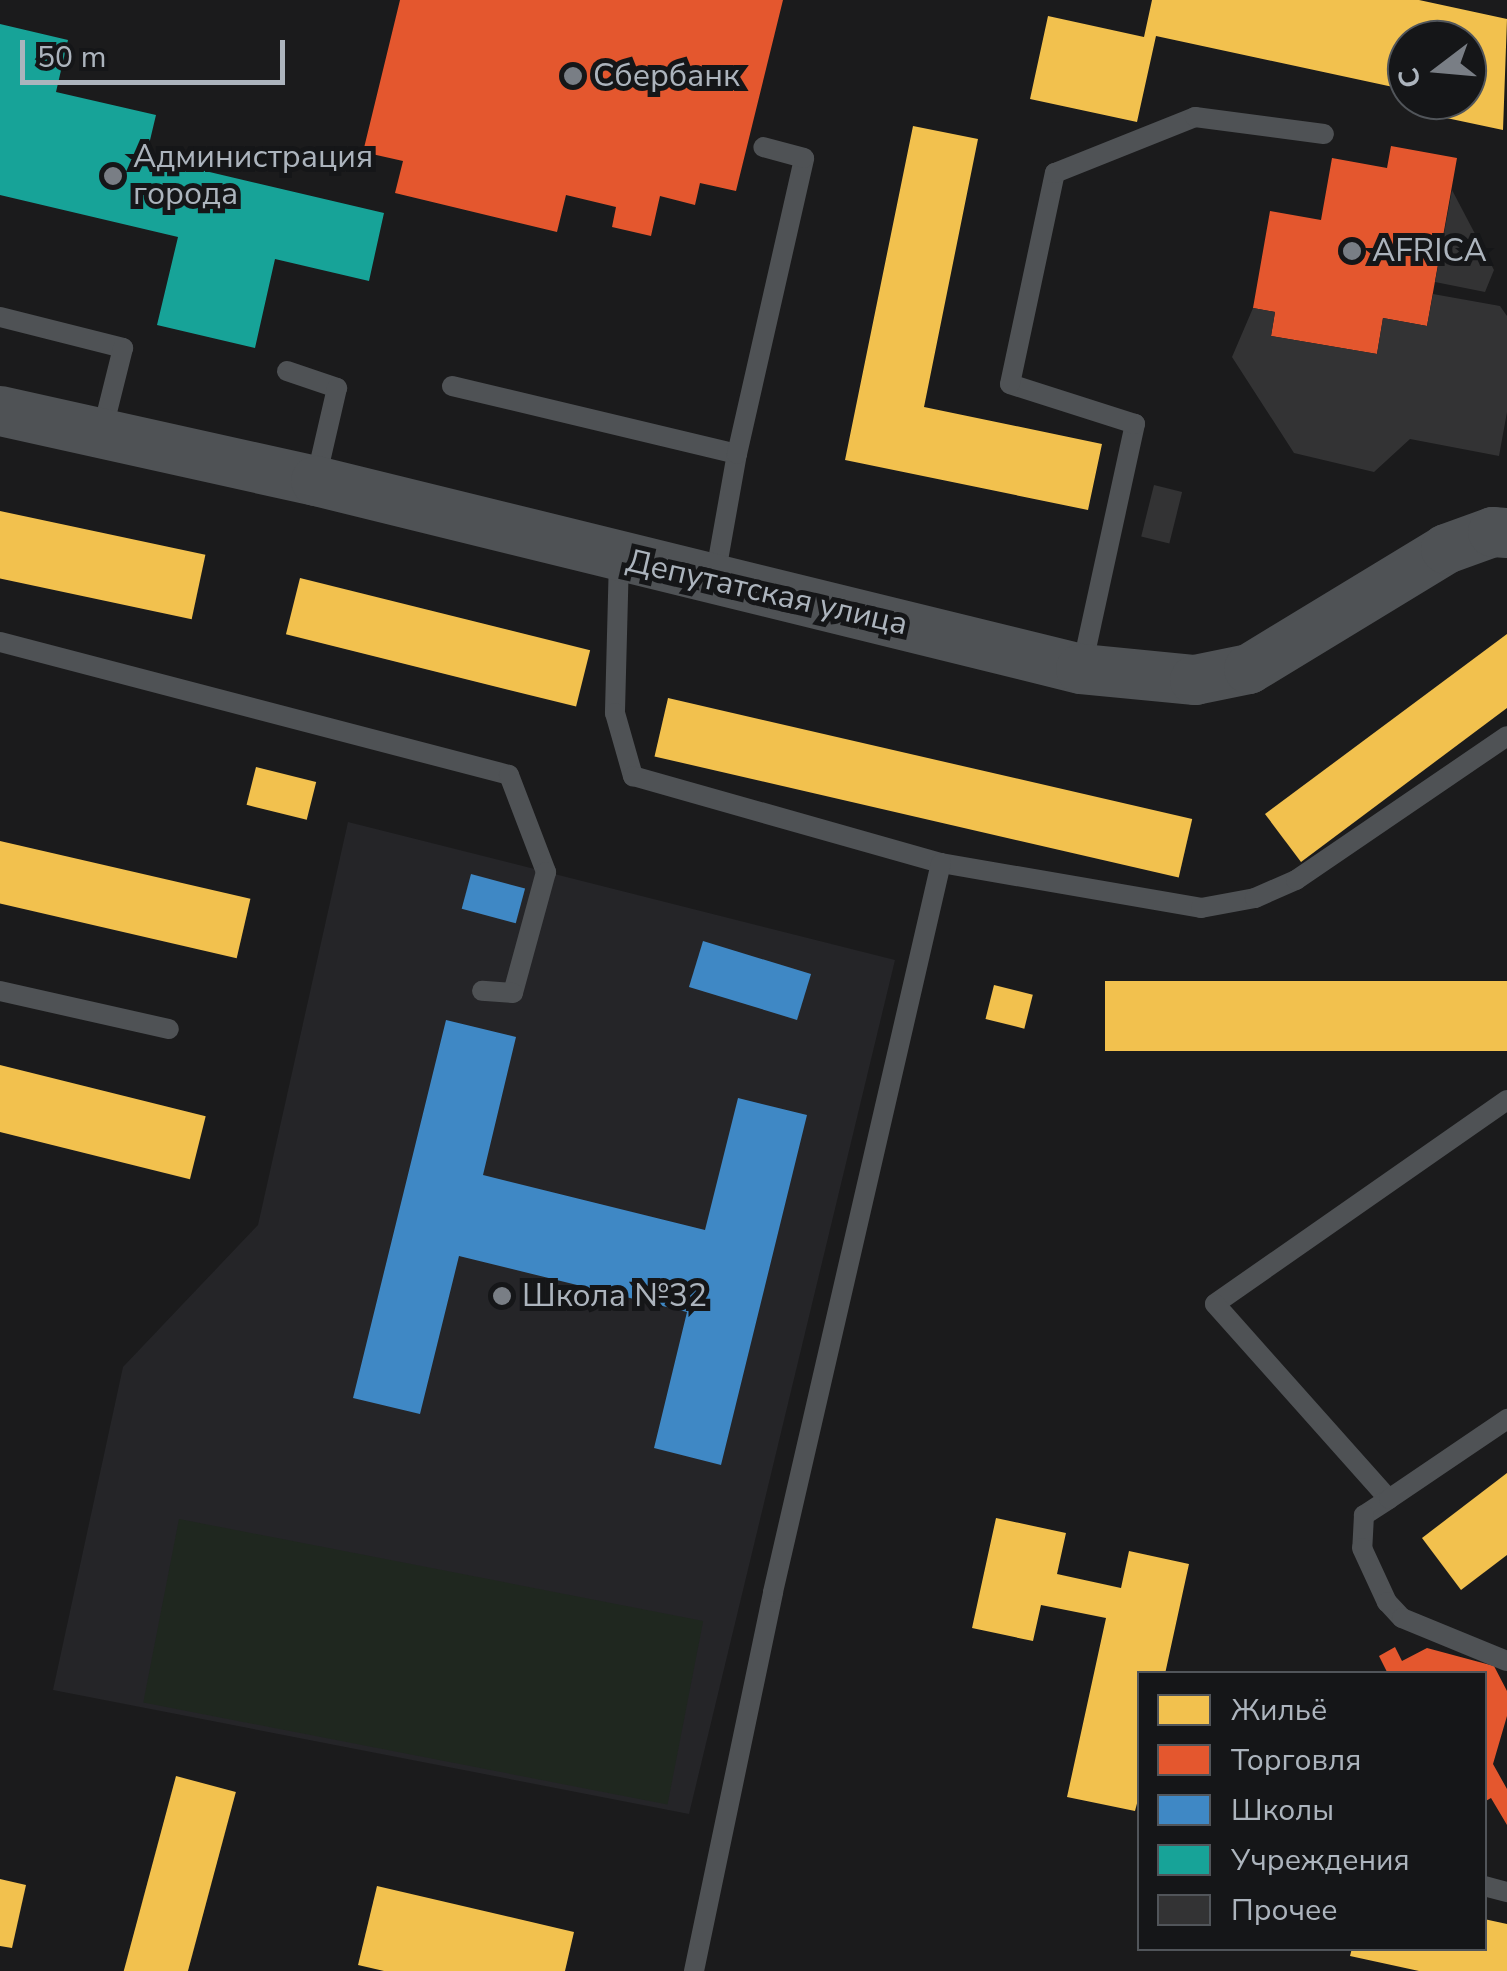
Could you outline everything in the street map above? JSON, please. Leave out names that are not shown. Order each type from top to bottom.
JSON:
[{"type":"street","name":"Депутатская улица","points":[[0,412],[316,482],[618,558],[716,577],[1081,669],[1196,680],[1249,669],[1446,550],[1494,532],[1507,533]]},
{"type":"lane","points":[[1081,669],[1135,424],[1010,384],[1055,173],[1196,116],[1324,134]]},
{"type":"lane","points":[[716,577],[738,454],[804,158],[762,148]]},
{"type":"lane","points":[[0,317],[122,348],[102,433]]},
{"type":"lane","points":[[287,371],[338,388],[316,482]]},
{"type":"lane","points":[[452,386],[738,454]]},
{"type":"lane","points":[[618,558],[615,713],[633,776],[940,863],[1201,908],[1255,898],[1296,880],[1507,736]]},
{"type":"lane","points":[[0,642],[509,775],[546,872],[514,993],[482,991]]},
{"type":"lane","points":[[694,1971],[773,1592],[940,863]]},
{"type":"lane","points":[[0,991],[169,1029]]},
{"type":"lane","points":[[1389,1499],[1214,1304],[1507,1100]]},
{"type":"lane","points":[[1507,1419],[1364,1515],[1362,1548],[1386,1602],[1402,1618],[1507,1661]]},
{"type":"shaded area","name":"Школа №32","points":[[348,822],[895,960],[689,1814],[53,1690],[123,1367],[258,1225]]},
{"type":"shaded area","points":[[179,1519],[703,1621],[668,1804],[143,1703]]},
{"type":"building: Жильё","points":[[1152,0],[1419,0],[1507,19],[1503,130],[1456,120],[1487,120],[1487,20],[1387,20],[1387,86],[1156,36],[1137,122],[1030,99],[1048,16],[1144,37]]},
{"type":"building: Жильё","points":[[913,126],[978,139],[924,407],[1102,444],[1088,510],[845,460]]},
{"type":"building: Жильё","points":[[0,511],[205,555],[192,619],[0,578]]},
{"type":"building: Жильё","points":[[300,578],[590,650],[576,707],[286,634]]},
{"type":"building: Жильё","points":[[1507,634],[1507,708],[1301,862],[1265,814]]},
{"type":"building: Жильё","points":[[668,698],[1192,819],[1179,877],[655,756]]},
{"type":"building: Жильё","points":[[256,767],[316,782],[307,820],[247,805]]},
{"type":"building: Жильё","points":[[0,841],[250,899],[237,958],[0,904]]},
{"type":"building: Жильё","points":[[1105,981],[1507,981],[1507,1051],[1105,1051]]},
{"type":"building: Жильё","points":[[994,985],[1033,995],[1024,1029],[986,1019]]},
{"type":"building: Жильё","points":[[0,1065],[206,1116],[190,1179],[0,1132]]},
{"type":"building: Жильё","points":[[1507,1473],[1507,1555],[1461,1590],[1422,1538]]},
{"type":"building: Жильё","points":[[996,1518],[1066,1533],[1057,1574],[1121,1588],[1129,1551],[1189,1564],[1166,1671],[1137,1671],[1135,1811],[1067,1797],[1106,1618],[1041,1605],[1033,1641],[972,1628]]},
{"type":"building: Жильё","points":[[176,1776],[236,1792],[188,1971],[124,1971]]},
{"type":"building: Жильё","points":[[0,1879],[26,1885],[12,1948],[0,1946]]},
{"type":"building: Жильё","points":[[377,1886],[574,1932],[565,1971],[384,1971],[358,1965]]},
{"type":"building: Жильё","points":[[1487,1920],[1507,1924],[1507,1971],[1419,1971],[1350,1956],[1351,1951],[1487,1951]]},
{"type":"building: Торговля","name":"Сбербанк","points":[[400,0],[783,0],[736,191],[700,183],[695,205],[660,196],[651,236],[612,227],[616,207],[566,195],[557,232],[395,193],[403,161],[363,152]]},
{"type":"building: Торговля","name":"AFRICA","points":[[1391,146],[1457,158],[1427,326],[1383,318],[1377,354],[1271,336],[1275,312],[1253,308],[1270,211],[1321,220],[1332,158],[1387,168]]},
{"type":"building: Торговля","points":[[1395,1647],[1402,1661],[1427,1648],[1494,1666],[1507,1691],[1507,1716],[1493,1764],[1507,1789],[1507,1825],[1491,1798],[1487,1800],[1487,1671],[1386,1671],[1379,1656]]},
{"type":"building: Школы","points":[[471,874],[525,888],[516,923],[462,909]]},
{"type":"building: Школы","points":[[703,941],[811,974],[797,1020],[689,987]]},
{"type":"building: Школы","points":[[446,1020],[516,1037],[483,1175],[705,1230],[738,1098],[807,1115],[721,1465],[654,1448],[687,1312],[459,1256],[420,1414],[353,1398]]},
{"type":"building: Учреждения","name":"Администрация города","points":[[0,24],[68,40],[56,92],[156,115],[146,157],[384,213],[369,281],[275,259],[255,348],[157,325],[178,237],[0,195]]},
{"type":"building: Прочее","points":[[1452,190],[1494,270],[1485,292],[1435,282]]},
{"type":"building: Прочее","points":[[1433,294],[1500,306],[1507,316],[1507,412],[1499,456],[1410,439],[1374,472],[1294,453],[1232,357],[1253,308],[1275,312],[1271,336],[1377,354],[1383,318],[1427,326]]},
{"type":"building: Прочее","points":[[1154,485],[1182,492],[1169,543],[1141,536]]},
{"type":"place","name":"Сбербанк","points":[[573,76]]},
{"type":"place","name":"Администрация города","points":[[113,176]]},
{"type":"place","name":"AFRICA","points":[[1352,251]]},
{"type":"place","name":"Школа №32","points":[[502,1296]]}]
